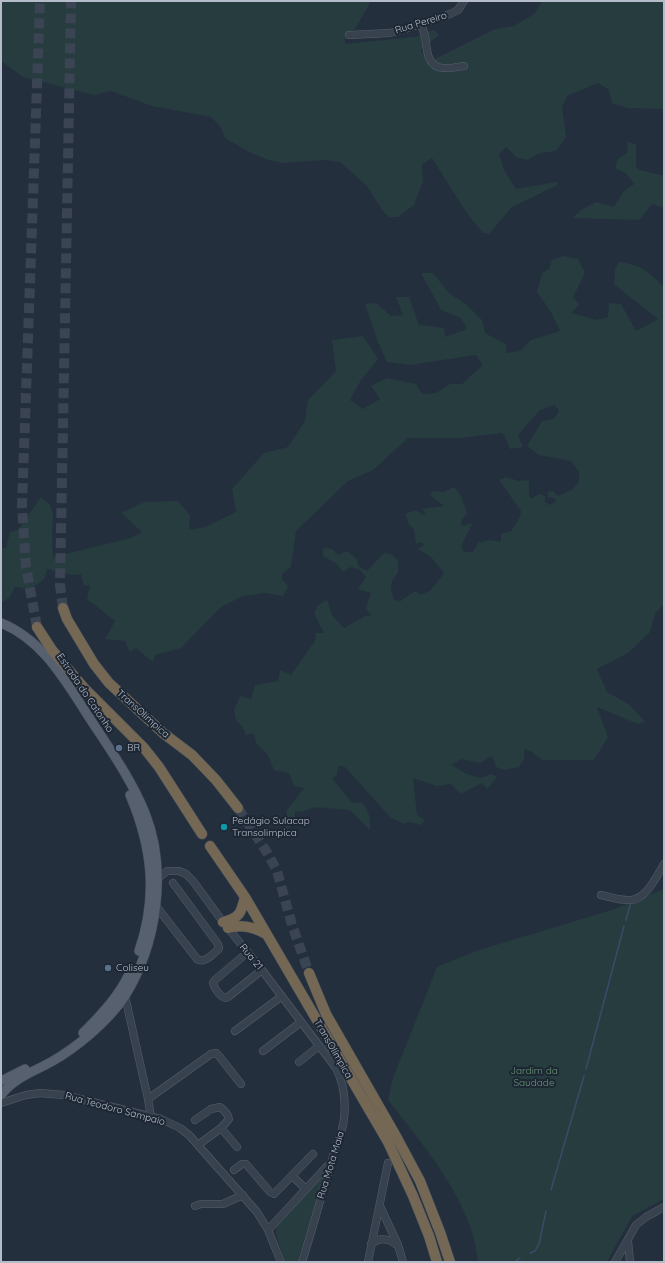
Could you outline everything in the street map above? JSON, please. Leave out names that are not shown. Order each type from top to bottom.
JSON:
[{"type":"highway","name":"TransOlímpica","points":[[63,608],[94,664],[109,683],[163,733],[192,755],[216,780],[238,808]]},
{"type":"highway","points":[[37,627],[52,650],[84,688],[144,748],[163,773],[202,834]]},
{"type":"highway","name":"TransOlímpica","points":[[210,846],[245,897],[388,1142],[413,1196],[429,1236],[437,1262]]},
{"type":"highway","points":[[225,925],[239,916],[245,897]]},
{"type":"highway","points":[[225,925],[234,927],[251,927],[266,934]]},
{"type":"highway","name":"TransOlímpica","points":[[309,973],[326,1014],[394,1132],[420,1181],[450,1262]]},
{"type":"main road","name":"Estrada do Catonho","points":[[1,623],[21,633],[48,658],[121,766],[134,788],[143,816]]},
{"type":"main road","name":"Estrada do Catonho","points":[[1,628],[18,637],[30,646],[43,661],[119,774],[143,816]]},
{"type":"main road","points":[[1,1095],[6,1088],[19,1078],[73,1048],[97,1028],[125,996],[142,961],[150,940],[156,906],[154,845],[143,816]]},
{"type":"main road","points":[[1,1081],[39,1063],[70,1044],[100,1016],[116,996],[128,976],[144,938],[148,917],[151,879],[143,816]]},
{"type":"street","name":"Rua Pereiro","points":[[349,36],[390,33],[421,24],[458,10],[464,1]]},
{"type":"street","points":[[421,24],[425,37],[427,55],[432,62],[438,67],[447,68],[464,66]]},
{"type":"street","points":[[601,895],[625,900],[633,900],[641,897],[649,890],[664,864]]},
{"type":"street","name":"Rua 21","points":[[156,880],[167,871],[179,871],[186,874],[193,881],[225,925],[262,970],[336,1068]]},
{"type":"street","points":[[156,906],[197,959],[203,961],[218,950],[218,944],[173,883]]},
{"type":"street","points":[[248,952],[214,980],[213,983],[222,997],[228,997],[262,970]]},
{"type":"street","points":[[125,996],[151,1117]]},
{"type":"street","points":[[235,1031],[282,996]]},
{"type":"street","points":[[263,1051],[301,1022]]},
{"type":"street","points":[[299,1062],[319,1046]]},
{"type":"street","points":[[148,1099],[214,1053],[219,1056],[241,1084]]},
{"type":"street","name":"Rua Mota Maia","points":[[302,1262],[342,1130],[345,1110],[345,1093],[336,1068]]},
{"type":"street","name":"Rua Teodoro Sampaio","points":[[1,1103],[26,1095],[53,1094],[161,1119],[180,1128],[189,1135],[257,1212],[268,1230],[281,1262]]},
{"type":"street","points":[[195,1120],[211,1109],[220,1107],[229,1119],[222,1128],[198,1145]]},
{"type":"street","points":[[222,1128],[237,1147]]},
{"type":"street","points":[[234,1170],[242,1164],[246,1164],[272,1193],[275,1193],[313,1154]]},
{"type":"street","points":[[268,1230],[332,1161]]},
{"type":"street","points":[[368,1262],[388,1163]]},
{"type":"street","points":[[292,1176],[306,1189]]},
{"type":"street","points":[[195,1206],[202,1204],[223,1204],[243,1195]]},
{"type":"street","points":[[380,1206],[398,1245],[403,1262]]},
{"type":"street","points":[[615,1262],[636,1225],[646,1217],[664,1207]]},
{"type":"street","points":[[371,1244],[377,1240],[384,1239],[392,1240],[398,1245]]},
{"type":"street","points":[[628,1240],[630,1262]]},
{"type":"green space","points":[[1,1],[371,1],[355,29],[345,34],[345,44],[415,37],[434,30],[439,35],[421,50],[429,62],[495,29],[514,26],[534,14],[542,1],[664,1],[664,109],[627,108],[612,103],[609,90],[598,83],[567,96],[562,107],[566,137],[556,151],[540,153],[528,160],[516,157],[506,147],[499,154],[504,170],[516,189],[557,182],[558,185],[512,207],[489,234],[483,233],[466,212],[432,158],[422,164],[423,181],[414,205],[398,217],[390,217],[384,213],[367,186],[340,162],[324,160],[284,163],[269,160],[249,152],[225,138],[220,126],[211,117],[152,106],[111,91],[94,95],[23,77],[1,61]]},
{"type":"green space","points":[[627,142],[636,144],[636,167],[640,170],[664,176],[664,208],[652,204],[639,220],[573,218],[581,210],[596,202],[614,207],[623,192],[634,184],[626,173],[615,168],[618,159],[628,152]]},
{"type":"green space","points":[[563,256],[578,259],[585,273],[573,297],[579,304],[572,313],[597,320],[608,317],[609,303],[621,304],[636,331],[658,319],[614,284],[615,270],[619,262],[639,267],[654,277],[664,287],[664,604],[655,613],[650,632],[628,653],[597,669],[607,692],[630,705],[645,722],[638,724],[597,707],[608,737],[594,760],[542,760],[532,752],[524,749],[524,759],[519,767],[504,770],[496,767],[492,756],[480,763],[461,759],[451,765],[467,774],[480,778],[491,774],[497,777],[487,789],[482,783],[461,794],[451,784],[436,786],[413,778],[417,815],[425,820],[421,825],[410,822],[404,824],[390,817],[345,767],[338,766],[337,775],[332,778],[352,803],[362,802],[369,815],[370,830],[350,810],[315,807],[302,812],[295,811],[295,823],[284,832],[287,810],[304,788],[294,786],[289,773],[274,770],[267,754],[256,743],[254,733],[246,735],[242,726],[236,721],[234,710],[240,696],[251,699],[255,685],[278,681],[280,670],[291,675],[315,641],[316,633],[324,633],[314,613],[318,605],[327,600],[332,615],[344,628],[365,616],[371,616],[366,608],[371,593],[358,589],[366,577],[360,570],[351,567],[343,572],[337,564],[323,556],[323,548],[332,549],[338,555],[347,551],[356,558],[359,567],[367,571],[384,553],[391,554],[398,560],[398,573],[392,582],[391,588],[394,599],[399,602],[415,591],[421,595],[431,590],[444,573],[431,557],[418,549],[424,545],[422,542],[416,544],[414,529],[409,525],[405,514],[416,510],[423,515],[426,514],[422,509],[444,506],[430,495],[433,491],[444,492],[454,487],[461,496],[467,513],[461,521],[462,526],[473,523],[461,546],[464,552],[473,552],[478,543],[490,540],[501,542],[501,534],[511,531],[520,517],[521,511],[499,480],[506,477],[519,481],[529,480],[529,495],[531,499],[539,494],[545,496],[545,502],[550,505],[556,501],[554,498],[548,497],[547,492],[553,491],[558,496],[573,489],[579,482],[579,472],[571,461],[539,455],[527,446],[542,421],[554,419],[559,411],[555,405],[540,410],[518,435],[523,447],[510,449],[504,435],[501,433],[461,438],[408,438],[373,470],[348,481],[296,531],[291,567],[282,574],[282,579],[288,586],[283,596],[265,593],[243,596],[221,607],[181,648],[155,655],[153,662],[136,648],[130,652],[125,641],[105,639],[115,621],[87,599],[90,585],[84,586],[81,574],[72,575],[47,569],[44,579],[31,589],[15,587],[9,598],[1,603],[1,548],[6,548],[10,532],[18,530],[41,497],[50,505],[53,513],[53,557],[131,538],[142,532],[121,513],[145,502],[178,501],[190,515],[189,530],[205,527],[236,512],[232,489],[264,453],[288,447],[305,421],[308,400],[336,371],[332,340],[363,336],[378,359],[361,380],[350,400],[363,409],[380,399],[371,386],[387,378],[416,384],[422,394],[436,393],[450,384],[462,384],[483,365],[476,355],[410,365],[387,362],[378,342],[365,304],[376,303],[391,316],[403,315],[396,297],[409,297],[419,325],[444,328],[445,337],[467,329],[461,318],[441,310],[421,273],[433,273],[449,293],[467,305],[482,320],[485,333],[506,344],[507,353],[520,351],[531,340],[560,331],[551,312],[537,292],[542,273],[549,269],[552,260]]},
{"type":"green space","name":"Jardim da Saudade","points":[[664,889],[664,1199],[632,1216],[607,1262],[478,1262],[473,1235],[466,1216],[448,1181],[413,1131],[388,1100],[393,1078],[437,967],[476,951],[612,910]]},
{"type":"green space","points":[[323,1176],[324,1179],[297,1262],[286,1262],[277,1238],[277,1225]]},
{"type":"waterway","points":[[626,920],[631,902]]},
{"type":"waterway","points":[[586,1069],[624,926]]},
{"type":"waterway","points":[[551,1190],[584,1076]]},
{"type":"waterway","points":[[530,1253],[535,1251],[539,1244],[546,1211]]},
{"type":"waterway","points":[[515,1262],[520,1258]]},
{"type":"tunnel","points":[[37,627],[26,567],[22,506],[40,1]]},
{"type":"tunnel","points":[[63,608],[60,585],[71,1]]},
{"type":"tunnel","points":[[238,808],[268,854],[277,871],[292,925],[309,973]]},
{"type":"place","name":"BR","points":[[119,748]]},
{"type":"place","name":"Pedágio Sulacap Transolimpica","points":[[224,827]]},
{"type":"place","name":"Coliseu","points":[[108,968]]}]
